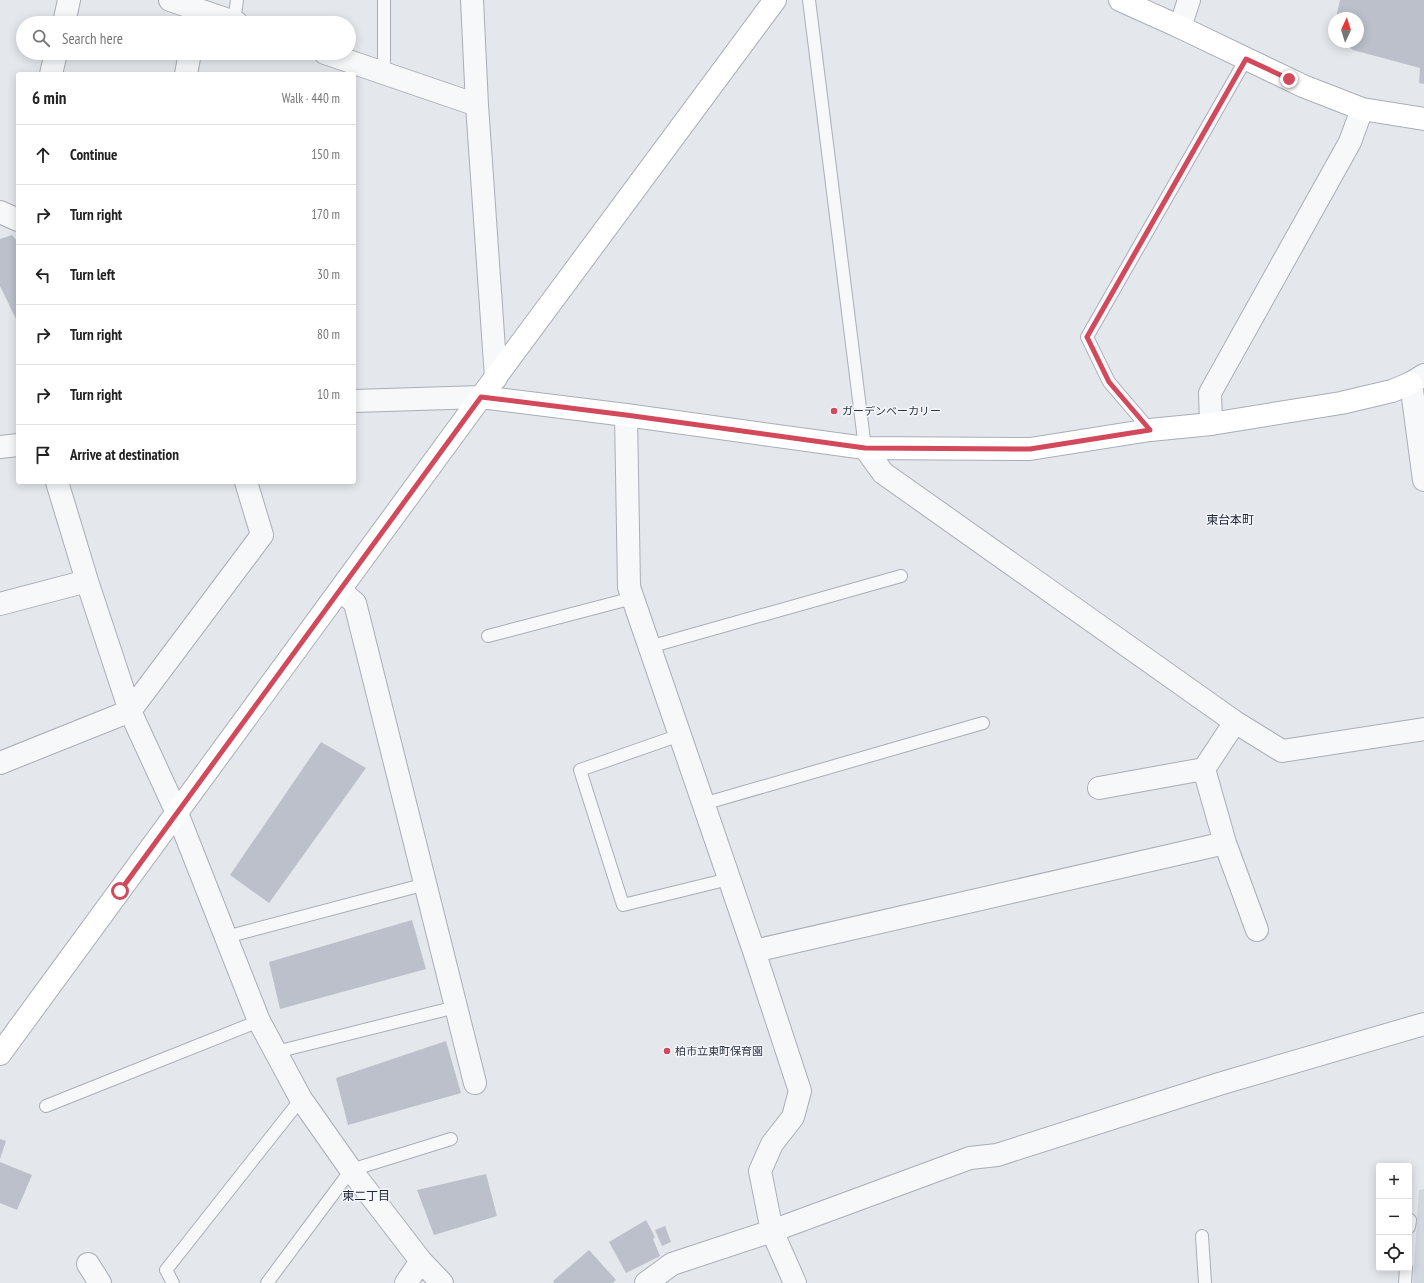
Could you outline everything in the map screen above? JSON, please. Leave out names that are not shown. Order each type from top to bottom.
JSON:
[{"type":"street","points":[[66,16],[69,0]]},
{"type":"street","points":[[170,0],[196,16]]},
{"type":"street","points":[[472,0],[477,105],[496,378]]},
{"type":"street","points":[[0,1054],[481,397],[775,0]]},
{"type":"street","points":[[1120,0],[1303,86],[1362,109],[1424,119]]},
{"type":"street","points":[[1180,27],[1189,0]]},
{"type":"street","points":[[51,72],[54,60]]},
{"type":"street","points":[[186,72],[189,60]]},
{"type":"street","points":[[344,60],[477,105]]},
{"type":"street","points":[[1211,424],[1210,393],[1350,142],[1362,109]]},
{"type":"street","points":[[0,212],[16,219]]},
{"type":"street","points":[[356,401],[481,397],[626,415],[865,448],[1030,449],[1150,430],[1211,424],[1341,404],[1392,390],[1418,379],[1424,480]]},
{"type":"street","points":[[626,415],[629,587],[754,951],[800,1091],[794,1117],[772,1144],[760,1171],[772,1231],[795,1283]]},
{"type":"street","points":[[0,447],[16,445]]},
{"type":"street","points":[[865,448],[883,473],[1235,722],[1282,751],[1424,729]]},
{"type":"street","points":[[58,484],[87,581],[130,711],[177,813],[259,1021],[301,1099],[351,1170],[421,1261],[442,1283]]},
{"type":"street","points":[[0,763],[130,711],[262,535],[247,484]]},
{"type":"street","points":[[0,604],[87,581]]},
{"type":"street","points":[[340,591],[355,602],[475,1084]]},
{"type":"street","points":[[1099,788],[1204,769],[1235,722]]},
{"type":"street","points":[[1204,769],[1225,843],[1257,930]]},
{"type":"street","points":[[754,951],[1225,843]]},
{"type":"street","points":[[646,1283],[672,1264],[772,1231],[970,1158],[997,1155],[1219,1084],[1424,1024]]},
{"type":"street","points":[[406,1283],[421,1261]]},
{"type":"street","points":[[88,1264],[100,1283]]},
{"type":"lane","points":[[236,16],[237,0]]},
{"type":"lane","points":[[384,0],[384,74]]},
{"type":"lane","points":[[809,0],[865,448]]},
{"type":"lane","points":[[1150,430],[1109,382],[1087,337],[1246,59]]},
{"type":"lane","points":[[649,647],[901,576]]},
{"type":"lane","points":[[488,636],[633,598]]},
{"type":"lane","points":[[703,804],[983,723]]},
{"type":"lane","points":[[680,735],[580,770],[623,905],[729,879]]},
{"type":"lane","points":[[226,937],[426,884]]},
{"type":"lane","points":[[276,1052],[456,1007]]},
{"type":"lane","points":[[46,1106],[259,1021]]},
{"type":"lane","points":[[173,1283],[166,1270],[301,1099]]},
{"type":"lane","points":[[267,1283],[351,1170],[450,1139]]},
{"type":"lane","points":[[1202,1236],[1205,1283]]},
{"type":"lane","points":[[1405,1283],[1406,1271]]},
{"type":"shaded area","points":[[1424,1189],[1424,1283],[1413,1283],[1419,1190]]},
{"type":"building","points":[[1340,0],[1424,0],[1424,84],[1419,83],[1420,68],[1353,50],[1351,48],[1364,48],[1364,12],[1337,12]]},
{"type":"building","points":[[12,235],[16,240],[16,319],[0,286],[0,239]]},
{"type":"building","points":[[321,742],[366,768],[269,903],[230,875]]},
{"type":"building","points":[[412,920],[426,969],[280,1009],[269,962]]},
{"type":"building","points":[[446,1041],[461,1093],[348,1125],[336,1078]]},
{"type":"building","points":[[0,1139],[6,1141],[0,1159]]},
{"type":"building","points":[[0,1162],[32,1175],[17,1210],[0,1203]]},
{"type":"building","points":[[486,1174],[497,1216],[434,1235],[417,1190]]},
{"type":"building","points":[[646,1220],[655,1237],[653,1239],[660,1256],[626,1273],[609,1242]]},
{"type":"building","points":[[665,1226],[671,1242],[662,1246],[655,1230]]},
{"type":"building","points":[[589,1250],[616,1280],[613,1283],[554,1283],[553,1281]]},
{"type":"place","name":"ガーデンベーカリー","points":[[834,411]]},
{"type":"place","name":"柏市立東町保育園","points":[[667,1051]]},
{"type":"district","name":"東台本町","points":[[1230,519]]},
{"type":"district","name":"東二丁目","points":[[366,1195]]},
{"type":"route","points":[[120,891],[481,397],[626,415],[865,448],[1030,449],[1150,430],[1109,382],[1087,337],[1246,59],[1289,79]]}]
